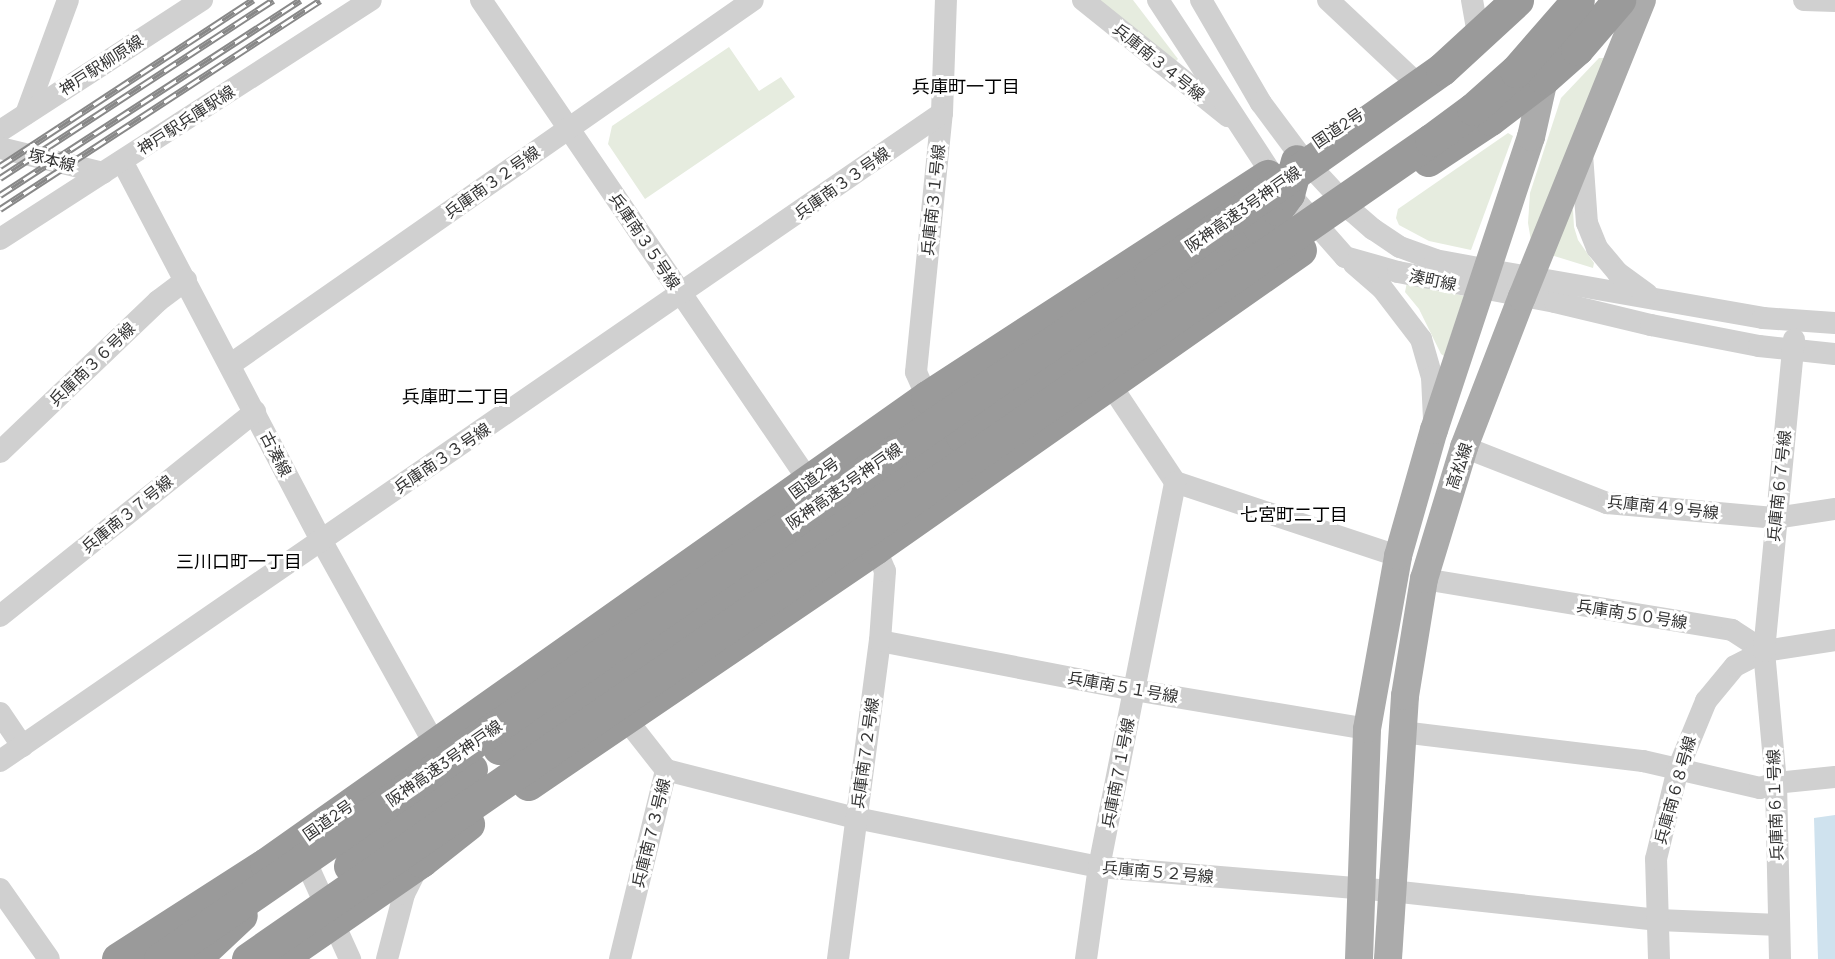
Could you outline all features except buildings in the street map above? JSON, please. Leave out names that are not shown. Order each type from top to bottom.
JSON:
[{"type":"highway","name":"国道2号","points":[[118,959],[266,864],[927,397],[1279,183],[1299,154],[1411,78],[1474,14],[1512,0]]},
{"type":"highway","name":"阪神高速3号神戸線","points":[[160,959],[1150,275],[1442,69],[1517,0]]},
{"type":"highway","points":[[283,946],[1431,140],[1473,109],[1516,71],[1578,0]]},
{"type":"highway","points":[[248,959],[283,946],[333,921],[421,861],[461,829],[626,719],[1110,384],[1324,246],[1352,211],[1490,119],[1544,78],[1577,49],[1619,0]]},
{"type":"highway","points":[[283,946],[355,860],[499,748],[879,492],[1195,273],[1258,226],[1279,183]]},
{"type":"highway","points":[[1195,273],[1242,266],[1324,246]]},
{"type":"highway","points":[[194,959],[280,878]]},
{"type":"main road","name":"高松線","points":[[1359,959],[1367,729],[1398,556],[1434,430],[1531,136],[1544,78],[1566,0]]},
{"type":"main road","name":"高松線","points":[[1389,959],[1401,732],[1424,579],[1464,447],[1642,0]]},
{"type":"street","points":[[26,114],[68,0]]},
{"type":"street","name":"神戸駅柳原線","points":[[0,131],[202,0]]},
{"type":"street","name":"神戸駅兵庫駅線","points":[[0,239],[372,0]]},
{"type":"street","name":"兵庫南３５号線","points":[[481,0],[809,481]]},
{"type":"street","name":"兵庫南３２号線","points":[[231,364],[753,0]]},
{"type":"street","name":"兵庫南３１号線","points":[[927,397],[916,372],[942,114],[946,0]]},
{"type":"street","name":"兵庫南３４号線","points":[[1083,0],[1216,108],[1237,121]]},
{"type":"street","name":"湊町線","points":[[1201,0],[1261,104],[1299,154],[1352,211],[1400,247],[1485,280]]},
{"type":"street","points":[[1328,0],[1411,78]]},
{"type":"street","points":[[1804,0],[1835,1]]},
{"type":"street","points":[[1171,4],[1237,121],[1324,246],[1382,288],[1421,339],[1432,377],[1434,430]]},
{"type":"street","name":"兵庫南３３号線","points":[[0,761],[942,114]]},
{"type":"street","name":"塚本線","points":[[0,148],[112,167]]},
{"type":"street","points":[[1582,152],[1587,223],[1597,248],[1618,273],[1651,297]]},
{"type":"street","name":"古湊線","points":[[112,167],[186,280],[321,540],[436,744],[463,799],[465,814],[461,829]]},
{"type":"street","name":"湊町線","points":[[1324,246],[1398,272],[1485,280],[1526,287],[1793,352],[1835,354]]},
{"type":"street","name":"兵庫南３６号線","points":[[0,452],[158,301],[186,280]]},
{"type":"street","name":"湊町線","points":[[1526,287],[1651,297],[1796,322],[1835,323]]},
{"type":"street","name":"兵庫南６７号線","points":[[1764,651],[1796,322]]},
{"type":"street","points":[[1110,384],[1175,482],[1398,556]]},
{"type":"street","name":"兵庫南３７号線","points":[[0,616],[255,412]]},
{"type":"street","name":"兵庫南４９号線","points":[[1464,447],[1607,503],[1776,518],[1835,509]]},
{"type":"street","name":"兵庫南７１号線","points":[[1086,959],[1099,867],[1175,482]]},
{"type":"street","name":"兵庫南７２号線","points":[[838,959],[880,641],[885,571],[875,548]]},
{"type":"street","name":"兵庫南５０号線","points":[[1424,579],[1731,630],[1764,651]]},
{"type":"street","points":[[1764,651],[1835,640]]},
{"type":"street","name":"兵庫南５１号線","points":[[880,641],[1134,690],[1367,729]]},
{"type":"street","name":"兵庫南６８号線","points":[[1659,959],[1656,859],[1678,769],[1706,701],[1735,666],[1764,651]]},
{"type":"street","name":"兵庫南６１号線","points":[[1764,651],[1776,783],[1780,959]]},
{"type":"street","points":[[0,712],[22,746]]},
{"type":"street","name":"兵庫南７３号線","points":[[620,959],[666,770],[626,719]]},
{"type":"street","points":[[1401,732],[1643,761],[1760,788],[1776,783],[1835,777]]},
{"type":"street","name":"兵庫南５２号線","points":[[666,770],[856,818],[1099,867],[1391,891],[1658,920],[1779,925]]},
{"type":"street","points":[[310,832],[306,862],[350,959]]},
{"type":"street","points":[[387,959],[404,894],[421,861]]},
{"type":"street","points":[[0,889],[49,959]]},
{"type":"shaded area","points":[[1098,0],[1133,0],[1178,59],[1174,63]]},
{"type":"shaded area","points":[[729,47],[759,91],[781,77],[795,97],[645,199],[608,144],[612,126]]},
{"type":"shaded area","points":[[1599,58],[1606,58],[1531,241],[1528,223],[1530,193],[1561,98]]},
{"type":"shaded area","points":[[1508,133],[1513,136],[1471,250],[1429,241],[1399,225],[1396,218],[1398,209]]},
{"type":"shaded area","points":[[1571,209],[1578,240],[1594,263],[1593,268],[1551,255]]},
{"type":"shaded area","points":[[1407,282],[1464,296],[1444,356],[1419,309],[1405,292]]},
{"type":"water","points":[[1835,815],[1835,959],[1818,959],[1814,818]]},
{"type":"railway","points":[[0,166],[253,0]]},
{"type":"railway","points":[[0,178],[273,0]]},
{"type":"railway","points":[[0,195],[300,0]]},
{"type":"railway","points":[[0,209],[320,0]]},
{"type":"district","name":"兵庫町一丁目","points":[[966,86]]},
{"type":"district","name":"兵庫町二丁目","points":[[456,396]]},
{"type":"district","name":"七宮町二丁目","points":[[1294,514]]},
{"type":"district","name":"三川口町一丁目","points":[[239,561]]}]
